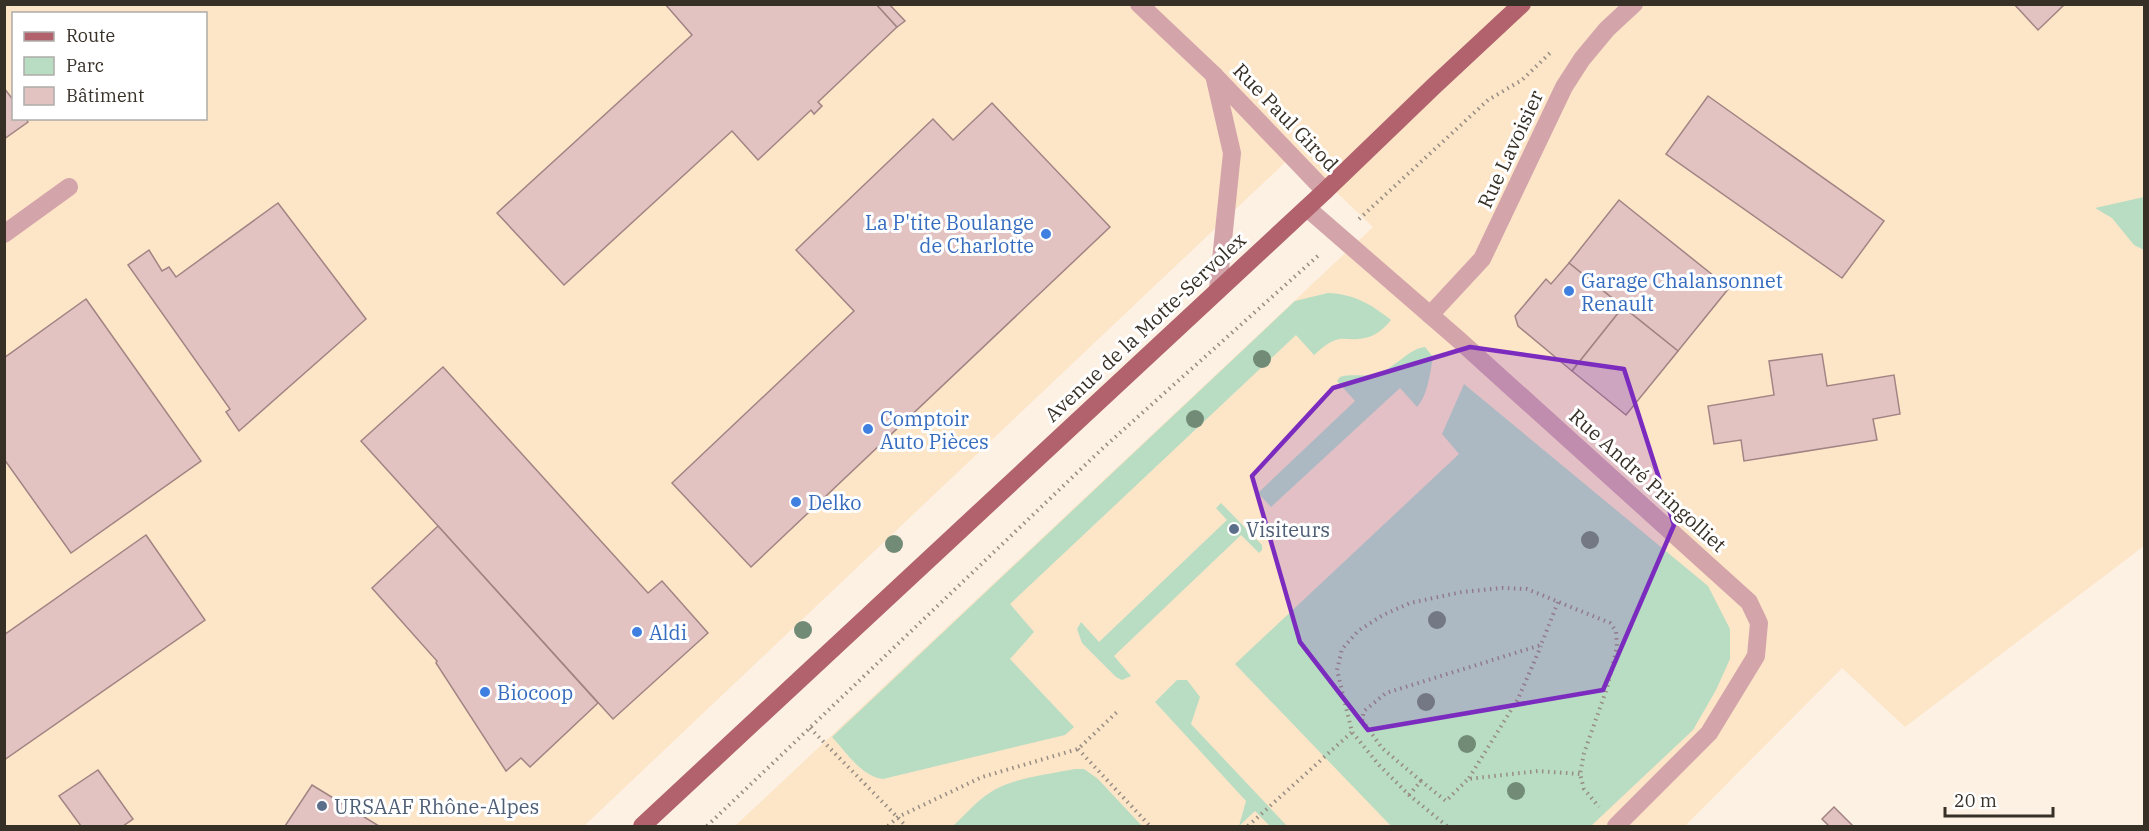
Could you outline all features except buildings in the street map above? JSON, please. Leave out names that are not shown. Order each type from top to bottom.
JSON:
[{"type":"main road","name":"Avenue de la Motte-Servolex","points":[[642,826],[1307,208],[1522,4]]},
{"type":"street","name":"Rue Paul Girod","points":[[1139,4],[1214,74],[1325,191]]},
{"type":"street","name":"Rue Lavoisier","points":[[1430,315],[1482,259],[1563,87],[1582,58],[1607,29],[1634,4]]},
{"type":"street","name":"Rue Paul Girod","points":[[1214,74],[1232,153],[1218,289]]},
{"type":"street","points":[[4,234],[69,187]]},
{"type":"street","name":"Rue André Pringolliet","points":[[1307,208],[1430,315],[1749,602],[1759,623],[1756,656],[1709,733],[1616,826]]},
{"type":"path","points":[[707,826],[1104,447],[1339,238],[1480,106],[1522,80],[1551,52]]},
{"type":"path","points":[[1447,826],[1409,795],[1379,765],[1353,732],[1337,670],[1342,649],[1358,631],[1383,615],[1410,603],[1462,592],[1502,588],[1527,589],[1610,623],[1616,631],[1617,647],[1607,688],[1584,753],[1580,774],[1584,789],[1602,811]]},
{"type":"path","points":[[1541,645],[1386,693],[1364,711],[1362,720],[1383,748],[1446,801],[1468,779],[1518,699],[1541,645],[1558,602]]},
{"type":"path","points":[[888,826],[898,817],[982,777],[1078,749],[1118,711]]},
{"type":"path","points":[[810,728],[906,826]]},
{"type":"path","points":[[1248,826],[1353,732]]},
{"type":"path","points":[[1078,749],[1150,826]]},
{"type":"path","points":[[1468,779],[1538,771],[1580,774]]},
{"type":"path","points":[[1409,795],[1421,781]]},
{"type":"highlighted area","points":[[1470,347],[1624,369],[1674,525],[1603,690],[1368,730],[1300,642],[1252,476],[1333,388]]},
{"type":"shaded area","points":[[5,5],[2144,5],[2144,546],[1905,727],[1842,668],[1685,826],[735,826],[1373,227],[1295,153],[584,826],[5,826]]},
{"type":"green space","points":[[2144,197],[2144,250],[2134,245],[2112,218],[2095,208]]},
{"type":"green space","points":[[1328,293],[1346,295],[1362,301],[1391,320],[1381,331],[1373,335],[1335,340],[1314,355],[1296,335],[1010,604],[1034,632],[1010,659],[1074,727],[1065,735],[883,779],[861,769],[832,737],[1295,301]]},
{"type":"green space","points":[[1425,347],[1433,357],[1426,390],[1417,407],[1400,388],[1271,507],[1258,493],[1355,401],[1337,381],[1340,377],[1379,373],[1419,348]]},
{"type":"green space","points":[[1464,384],[1708,586],[1730,629],[1730,659],[1716,690],[1693,730],[1591,826],[1391,826],[1235,664],[1459,454],[1442,434]]},
{"type":"green space","points":[[1221,503],[1262,545],[1262,550],[1259,553],[1241,535],[1114,656],[1131,676],[1122,680],[1116,677],[1082,643],[1077,629],[1081,622],[1099,642],[1227,520],[1216,508]]},
{"type":"green space","points":[[1177,680],[1187,680],[1200,697],[1191,724],[1287,826],[1270,826],[1255,811],[1239,826],[1246,801],[1155,702]]},
{"type":"green space","points":[[1084,769],[1098,779],[1142,826],[953,826],[979,801],[996,789],[1025,779]]},
{"type":"place","name":"La P'tite Boulange de Charlotte","points":[[1046,234]]},
{"type":"place","name":"Garage Chalansonnet Renault","points":[[1569,291]]},
{"type":"place","name":"Comptoir Auto Pièces","points":[[868,429]]},
{"type":"place","name":"Delko","points":[[796,502]]},
{"type":"place","name":"Visiteurs","points":[[1234,529]]},
{"type":"place","name":"Aldi","points":[[637,632]]},
{"type":"place","name":"Biocoop","points":[[485,692]]},
{"type":"place","name":"URSAAF Rhône-Alpes","points":[[322,806]]}]
